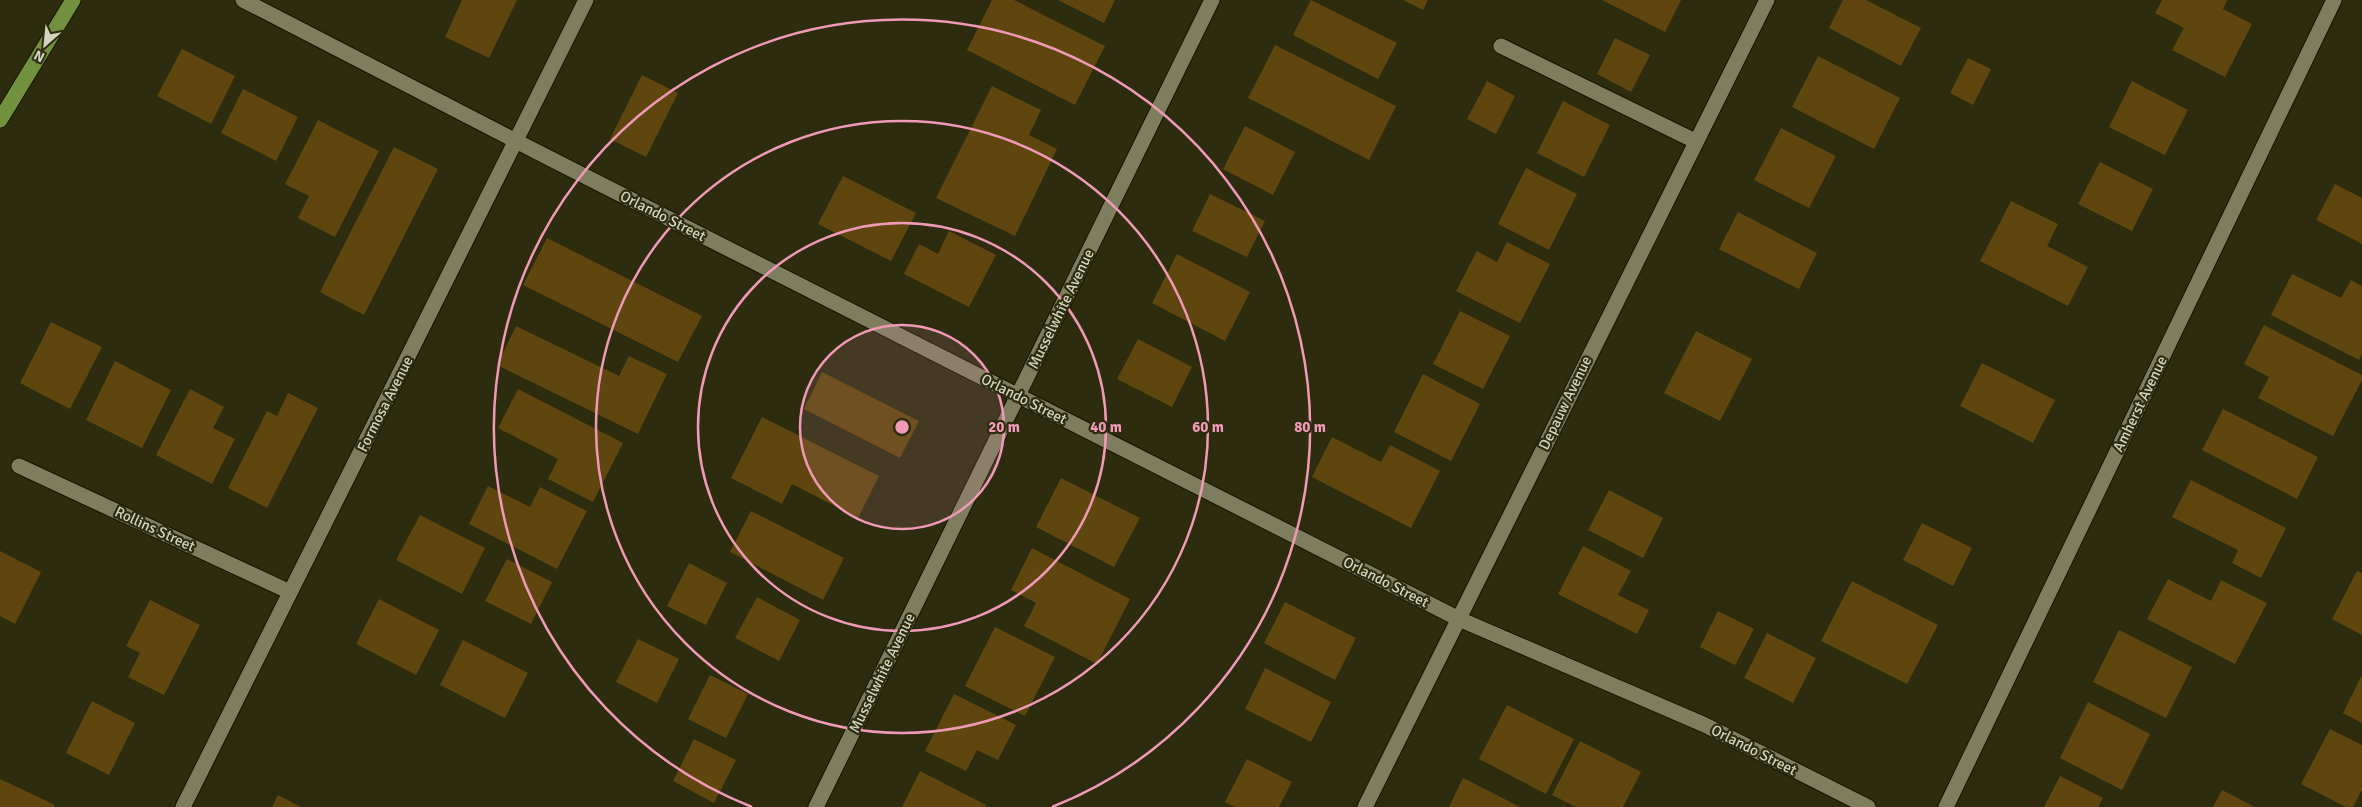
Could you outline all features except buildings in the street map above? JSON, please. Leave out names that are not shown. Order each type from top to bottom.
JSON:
[{"type":"highway","points":[[0,120],[73,0]]},
{"type":"street","name":"Orlando Street","points":[[243,0],[517,142],[1459,619],[1705,725],[1868,807]]},
{"type":"street","name":"Formosa Avenue","points":[[183,807],[517,142],[586,0]]},
{"type":"street","name":"Musselwhite Avenue","points":[[816,807],[1212,0]]},
{"type":"street","name":"Depauw Avenue","points":[[1365,807],[1767,0]]},
{"type":"street","name":"Amherst Avenue","points":[[1946,807],[2334,0]]},
{"type":"street","points":[[1501,46],[1696,140]]},
{"type":"street","name":"Rollins Street","points":[[19,466],[290,592]]}]
